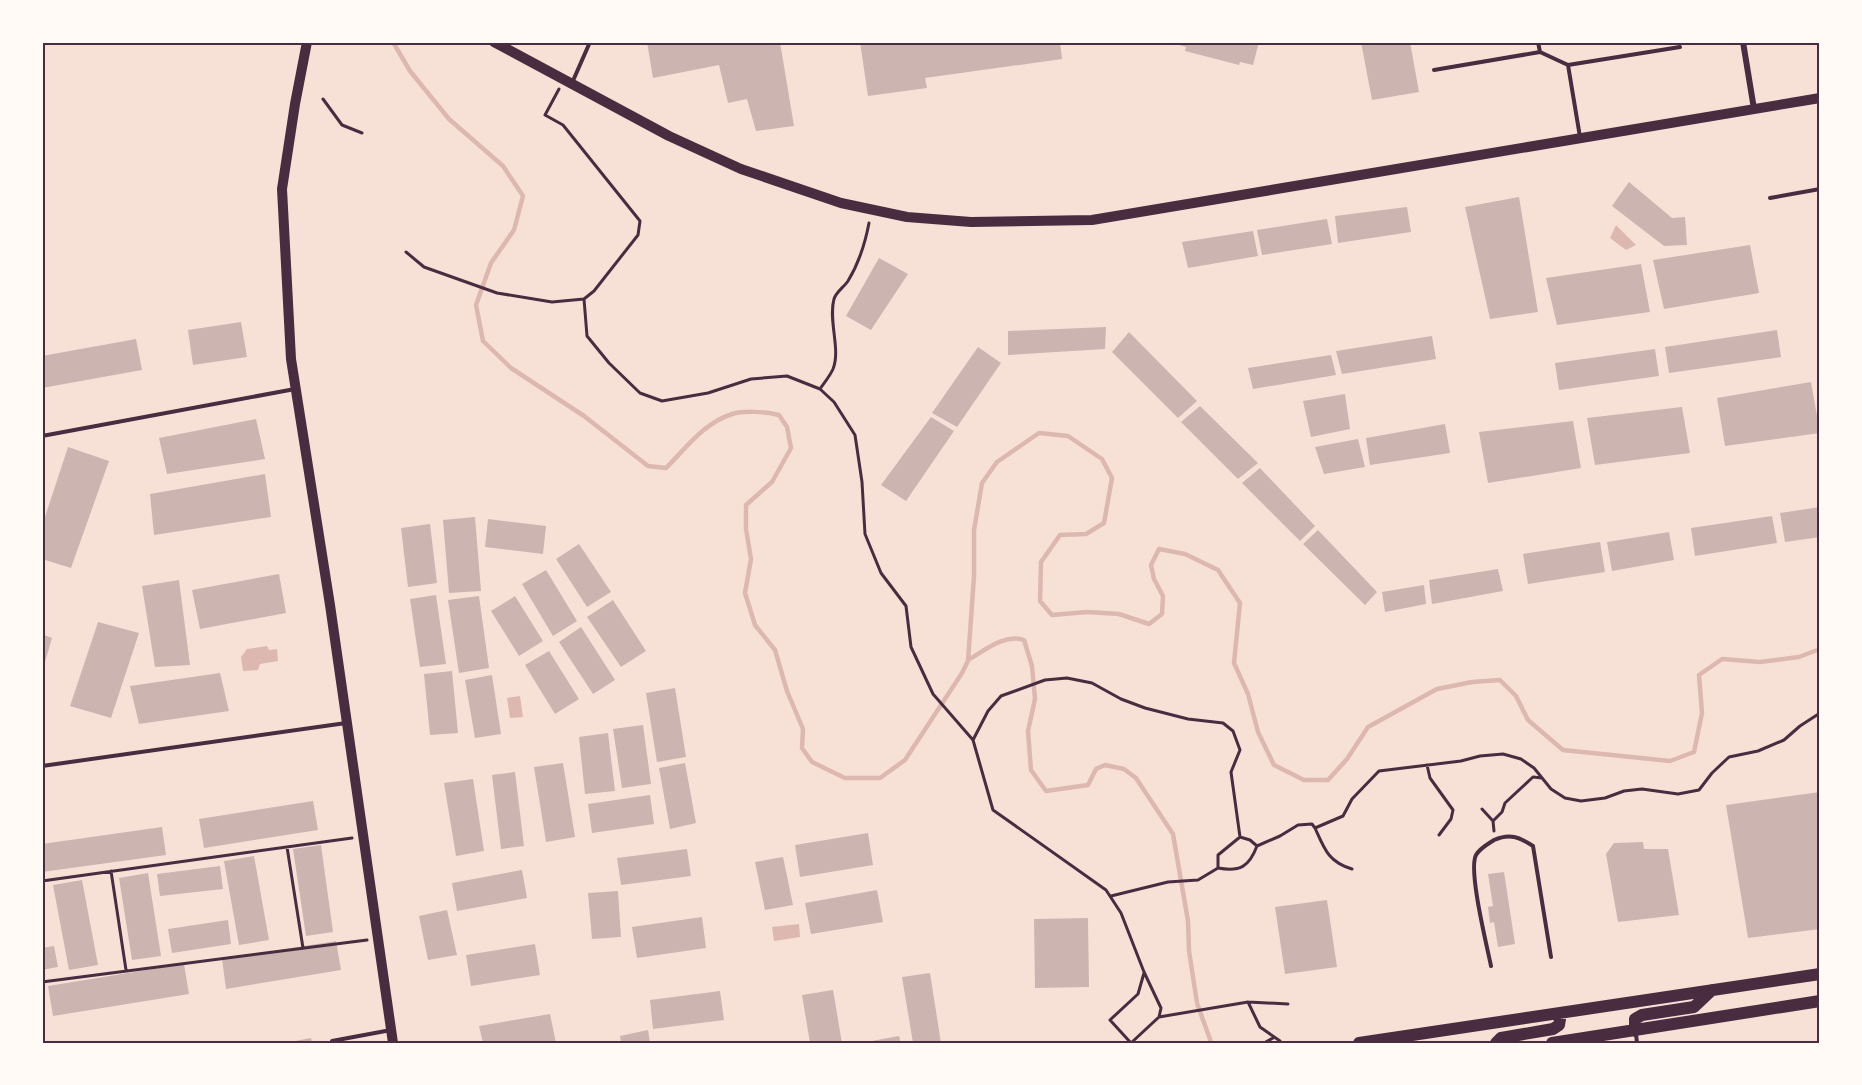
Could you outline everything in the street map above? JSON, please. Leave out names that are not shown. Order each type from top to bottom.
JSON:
[{"type":"main road","points":[[1359,1043],[1820,974]]},
{"type":"main road","points":[[1636,1037],[1635,1019],[1642,1015],[1694,1007],[1712,990]]},
{"type":"main road","points":[[1552,1043],[1636,1037],[1820,1001]]},
{"type":"main road","points":[[1496,1043],[1501,1038],[1553,1029],[1559,1025],[1561,1013]]},
{"type":"street","points":[[307,42],[282,189],[291,359],[393,1043]]},
{"type":"street","points":[[494,42],[669,136],[741,169],[841,203],[907,217],[971,222],[1092,220],[1820,98]]},
{"type":"street","points":[[1743,42],[1754,109]]},
{"type":"lane","points":[[568,81],[590,42]]},
{"type":"lane","points":[[1538,42],[1540,52]]},
{"type":"lane","points":[[1434,70],[1540,52],[1568,65],[1680,47]]},
{"type":"lane","points":[[1568,65],[1580,138]]},
{"type":"lane","points":[[1770,198],[1820,189]]},
{"type":"lane","points":[[42,436],[296,389]]},
{"type":"lane","points":[[42,766],[347,723]]},
{"type":"lane","points":[[1491,966],[1474,877],[1476,856],[1486,844],[1504,836],[1519,836],[1533,846],[1551,957]]},
{"type":"lane","points":[[332,1043],[332,1041],[391,1030]]},
{"type":"path","points":[[406,252],[424,267],[497,293],[552,302],[584,299],[594,291],[638,235],[639,221],[563,125],[545,115],[568,81]]},
{"type":"path","points":[[323,99],[342,125],[362,133]]},
{"type":"path","points":[[819,389],[833,369],[835,341],[832,324],[835,297],[847,284],[857,264],[866,241],[869,224]]},
{"type":"path","points":[[584,299],[587,336],[609,363],[640,393],[662,401],[708,393],[751,379],[788,376],[819,389],[834,402],[855,435],[862,482],[865,534],[881,573],[906,606],[911,647],[933,694],[973,740],[993,810],[1106,890],[1121,913],[1161,1008],[1159,1017]]},
{"type":"path","points":[[973,740],[988,711],[1001,696],[1045,680],[1066,678],[1092,682],[1121,699],[1145,708],[1188,719],[1223,723],[1233,731],[1240,750],[1231,772],[1240,837]]},
{"type":"path","points":[[1315,828],[1343,816],[1352,798],[1379,771],[1503,754],[1521,759],[1534,768],[1551,789],[1565,798],[1581,801],[1642,789],[1678,794],[1699,789],[1712,772],[1729,757],[1758,751],[1784,740],[1820,713]]},
{"type":"path","points":[[1427,765],[1430,778],[1454,810],[1451,819],[1439,835]]},
{"type":"path","points":[[1493,821],[1502,812],[1505,803],[1533,777],[1542,778]]},
{"type":"path","points":[[1482,809],[1493,821],[1496,840]]},
{"type":"path","points":[[1110,896],[1171,882],[1198,880],[1218,868],[1240,869],[1252,859],[1257,846],[1298,825],[1312,824],[1328,855],[1341,866],[1352,869]]},
{"type":"path","points":[[42,881],[363,837]]},
{"type":"path","points":[[1240,837],[1250,840],[1257,846]]},
{"type":"path","points":[[1218,868],[1218,855],[1240,837]]},
{"type":"path","points":[[287,847],[303,948]]},
{"type":"path","points":[[111,871],[126,971]]},
{"type":"path","points":[[42,982],[378,938]]},
{"type":"path","points":[[1144,972],[1138,994],[1110,1020],[1131,1043],[1159,1017],[1248,1002],[1288,1004]]},
{"type":"path","points":[[1248,1002],[1260,1027],[1280,1041]]},
{"type":"path","points":[[1264,1043],[1274,1038]]},
{"type":"shaded area","points":[[1616,225],[1636,245],[1626,250],[1610,238]]},
{"type":"shaded area","points":[[267,646],[269,650],[277,649],[278,661],[260,664],[258,670],[243,671],[241,657],[247,649]]},
{"type":"shaded area","points":[[520,696],[523,717],[510,718],[507,698]]},
{"type":"shaded area","points":[[799,924],[800,937],[774,941],[772,927]]},
{"type":"building","points":[[647,42],[780,42],[794,126],[756,131],[747,99],[728,103],[719,65],[653,78]]},
{"type":"building","points":[[860,42],[1060,42],[1062,59],[925,78],[927,88],[868,96]]},
{"type":"building","points":[[1168,42],[1259,42],[1253,65],[1240,62],[1239,65],[1185,51],[1186,47]]},
{"type":"building","points":[[1361,42],[1410,42],[1419,92],[1372,100]]},
{"type":"building","points":[[1629,182],[1672,218],[1685,217],[1687,245],[1664,246],[1612,206]]},
{"type":"building","points":[[1519,197],[1538,312],[1490,319],[1465,207]]},
{"type":"building","points":[[1407,207],[1411,232],[1338,243],[1335,216]]},
{"type":"building","points":[[1327,219],[1332,244],[1262,255],[1257,230]]},
{"type":"building","points":[[1253,231],[1258,256],[1188,268],[1182,242]]},
{"type":"building","points":[[1750,245],[1759,293],[1664,309],[1653,260]]},
{"type":"building","points":[[879,258],[908,274],[871,330],[846,316]]},
{"type":"building","points":[[1641,264],[1650,312],[1557,325],[1546,278]]},
{"type":"building","points":[[241,322],[247,357],[193,365],[188,330]]},
{"type":"building","points":[[1106,327],[1105,349],[1008,355],[1008,331]]},
{"type":"building","points":[[1777,330],[1781,357],[1669,373],[1665,347]]},
{"type":"building","points":[[1129,332],[1197,401],[1178,418],[1112,352]]},
{"type":"building","points":[[1432,336],[1436,359],[1342,374],[1336,351]]},
{"type":"building","points":[[136,339],[142,370],[42,388],[42,356]]},
{"type":"building","points":[[978,347],[1001,363],[957,427],[932,413]]},
{"type":"building","points":[[1655,349],[1659,376],[1559,390],[1555,363]]},
{"type":"building","points":[[1331,355],[1336,375],[1253,389],[1248,368]]},
{"type":"building","points":[[1811,382],[1820,433],[1725,446],[1717,398]]},
{"type":"building","points":[[1345,394],[1350,429],[1311,437],[1303,401]]},
{"type":"building","points":[[1200,406],[1258,463],[1238,479],[1181,422]]},
{"type":"building","points":[[1682,407],[1690,453],[1595,465],[1587,418]]},
{"type":"building","points":[[931,417],[954,431],[906,501],[881,485]]},
{"type":"building","points":[[256,419],[265,459],[167,474],[159,438]]},
{"type":"building","points":[[1573,421],[1581,468],[1488,483],[1479,432]]},
{"type":"building","points":[[1445,424],[1450,453],[1370,465],[1366,438]]},
{"type":"building","points":[[1358,439],[1365,467],[1324,474],[1315,447]]},
{"type":"building","points":[[68,447],[109,461],[71,568],[42,559],[42,526]]},
{"type":"building","points":[[1260,468],[1315,526],[1300,541],[1242,483]]},
{"type":"building","points":[[265,474],[271,517],[154,535],[150,494]]},
{"type":"building","points":[[1820,507],[1820,537],[1785,542],[1780,513]]},
{"type":"building","points":[[1772,516],[1777,543],[1695,556],[1691,528]]},
{"type":"building","points":[[475,517],[481,591],[449,593],[443,520]]},
{"type":"building","points":[[488,519],[546,526],[543,554],[485,547]]},
{"type":"building","points":[[430,524],[437,583],[408,587],[401,528]]},
{"type":"building","points":[[1318,530],[1377,592],[1365,605],[1303,544]]},
{"type":"building","points":[[1669,532],[1674,560],[1612,571],[1607,542]]},
{"type":"building","points":[[1600,542],[1605,572],[1528,584],[1523,554]]},
{"type":"building","points":[[579,544],[611,592],[587,607],[556,559]]},
{"type":"building","points":[[1498,569],[1503,591],[1432,604],[1429,580]]},
{"type":"building","points":[[546,570],[577,621],[553,636],[522,584]]},
{"type":"building","points":[[279,574],[286,613],[200,629],[192,590]]},
{"type":"building","points":[[179,580],[190,665],[155,667],[142,586]]},
{"type":"building","points":[[1424,585],[1426,604],[1385,612],[1382,592]]},
{"type":"building","points":[[436,595],[446,664],[420,667],[410,599]]},
{"type":"building","points":[[479,596],[489,668],[459,673],[448,600]]},
{"type":"building","points":[[515,596],[543,641],[519,656],[491,611]]},
{"type":"building","points":[[613,600],[646,651],[621,667],[587,617]]},
{"type":"building","points":[[98,622],[139,633],[111,718],[70,706]]},
{"type":"building","points":[[581,627],[615,680],[593,694],[559,642]]},
{"type":"building","points":[[42,634],[52,638],[43,669],[42,669]]},
{"type":"building","points":[[549,651],[579,699],[555,714],[525,665]]},
{"type":"building","points":[[452,671],[458,733],[430,735],[424,674]]},
{"type":"building","points":[[220,673],[229,711],[139,724],[130,686]]},
{"type":"building","points":[[492,675],[501,734],[475,738],[465,680]]},
{"type":"building","points":[[675,688],[686,757],[657,762],[646,693]]},
{"type":"building","points":[[643,725],[651,784],[622,788],[613,729]]},
{"type":"building","points":[[608,733],[615,791],[585,794],[579,737]]},
{"type":"building","points":[[563,763],[575,837],[546,842],[534,767]]},
{"type":"building","points":[[685,763],[696,823],[670,829],[659,768]]},
{"type":"building","points":[[515,772],[524,846],[501,849],[492,775]]},
{"type":"building","points":[[473,779],[484,851],[456,856],[444,783]]},
{"type":"building","points":[[1820,792],[1820,929],[1748,938],[1726,805]]},
{"type":"building","points":[[650,795],[654,824],[592,833],[588,804]]},
{"type":"building","points":[[313,801],[318,830],[204,848],[199,819]]},
{"type":"building","points":[[162,827],[166,855],[42,872],[42,844]]},
{"type":"building","points":[[868,833],[873,865],[800,877],[795,845]]},
{"type":"building","points":[[1643,842],[1644,849],[1668,849],[1679,915],[1618,922],[1606,854],[1614,843]]},
{"type":"building","points":[[321,845],[333,932],[306,936],[293,849]]},
{"type":"building","points":[[687,849],[691,876],[621,885],[617,858]]},
{"type":"building","points":[[254,856],[269,940],[239,945],[224,861]]},
{"type":"building","points":[[783,857],[793,905],[765,910],[755,862]]},
{"type":"building","points":[[220,866],[223,889],[160,896],[157,874]]},
{"type":"building","points":[[522,870],[527,898],[457,911],[452,883]]},
{"type":"building","points":[[1504,872],[1515,944],[1498,947],[1494,922],[1490,923],[1488,907],[1493,906],[1488,874]]},
{"type":"building","points":[[148,873],[161,956],[132,960],[119,878]]},
{"type":"building","points":[[82,880],[98,965],[69,970],[53,885]]},
{"type":"building","points":[[877,890],[883,922],[811,934],[805,903]]},
{"type":"building","points":[[618,891],[621,937],[592,939],[588,893]]},
{"type":"building","points":[[1327,900],[1337,967],[1285,974],[1275,907]]},
{"type":"building","points":[[447,910],[457,955],[428,960],[419,916]]},
{"type":"building","points":[[702,917],[706,948],[637,958],[632,927]]},
{"type":"building","points":[[1088,918],[1089,987],[1035,988],[1034,919]]},
{"type":"building","points":[[228,920],[231,944],[172,953],[168,929]]},
{"type":"building","points":[[336,941],[341,970],[226,989],[222,959]]},
{"type":"building","points":[[535,944],[540,975],[471,986],[466,955]]},
{"type":"building","points":[[54,946],[58,967],[42,970],[42,948]]},
{"type":"building","points":[[184,964],[189,994],[53,1016],[48,986]]},
{"type":"building","points":[[930,973],[941,1043],[913,1043],[902,977]]},
{"type":"building","points":[[833,990],[842,1043],[810,1043],[802,995]]},
{"type":"building","points":[[720,991],[724,1020],[653,1029],[650,1000]]},
{"type":"building","points":[[550,1014],[556,1043],[483,1043],[479,1026]]},
{"type":"building","points":[[648,1030],[650,1043],[621,1043],[620,1036]]},
{"type":"building","points":[[899,1036],[901,1043],[866,1043],[866,1042]]},
{"type":"building","points":[[311,1038],[312,1043],[290,1043],[290,1042]]},
{"type":"waterway","points":[[393,42],[410,71],[449,119],[503,166],[523,196],[514,230],[491,263],[476,305],[483,341],[511,368],[584,416],[648,466],[666,468],[704,430],[732,414],[755,412],[779,415],[787,427],[791,448],[772,482],[746,505],[746,529],[751,559],[745,593],[755,625],[775,650],[787,691],[803,729],[802,748],[812,762],[845,778],[880,778],[905,760],[962,673],[968,661],[974,576],[974,530],[982,483],[997,462],[1039,433],[1068,436],[1102,459],[1112,478],[1104,523],[1086,534],[1060,535],[1041,562],[1040,601],[1052,615],[1087,612],[1119,614],[1149,624],[1162,614],[1163,596],[1154,579],[1151,565],[1159,549],[1185,554],[1218,570],[1240,603],[1234,663],[1248,694],[1258,732],[1274,765],[1304,780],[1328,780],[1347,759],[1368,727],[1437,689],[1472,682],[1500,680],[1516,696],[1528,720],[1563,750],[1670,761],[1694,752],[1702,713],[1699,675],[1722,659],[1760,662],[1799,657],[1820,649]]},
{"type":"waterway","points":[[968,660],[1002,641],[1017,638],[1024,640],[1032,666],[1035,699],[1028,731],[1031,770],[1046,791],[1088,785],[1096,769],[1105,765],[1124,769],[1136,778],[1173,834],[1188,921],[1189,951],[1197,1003],[1211,1042]]}]
